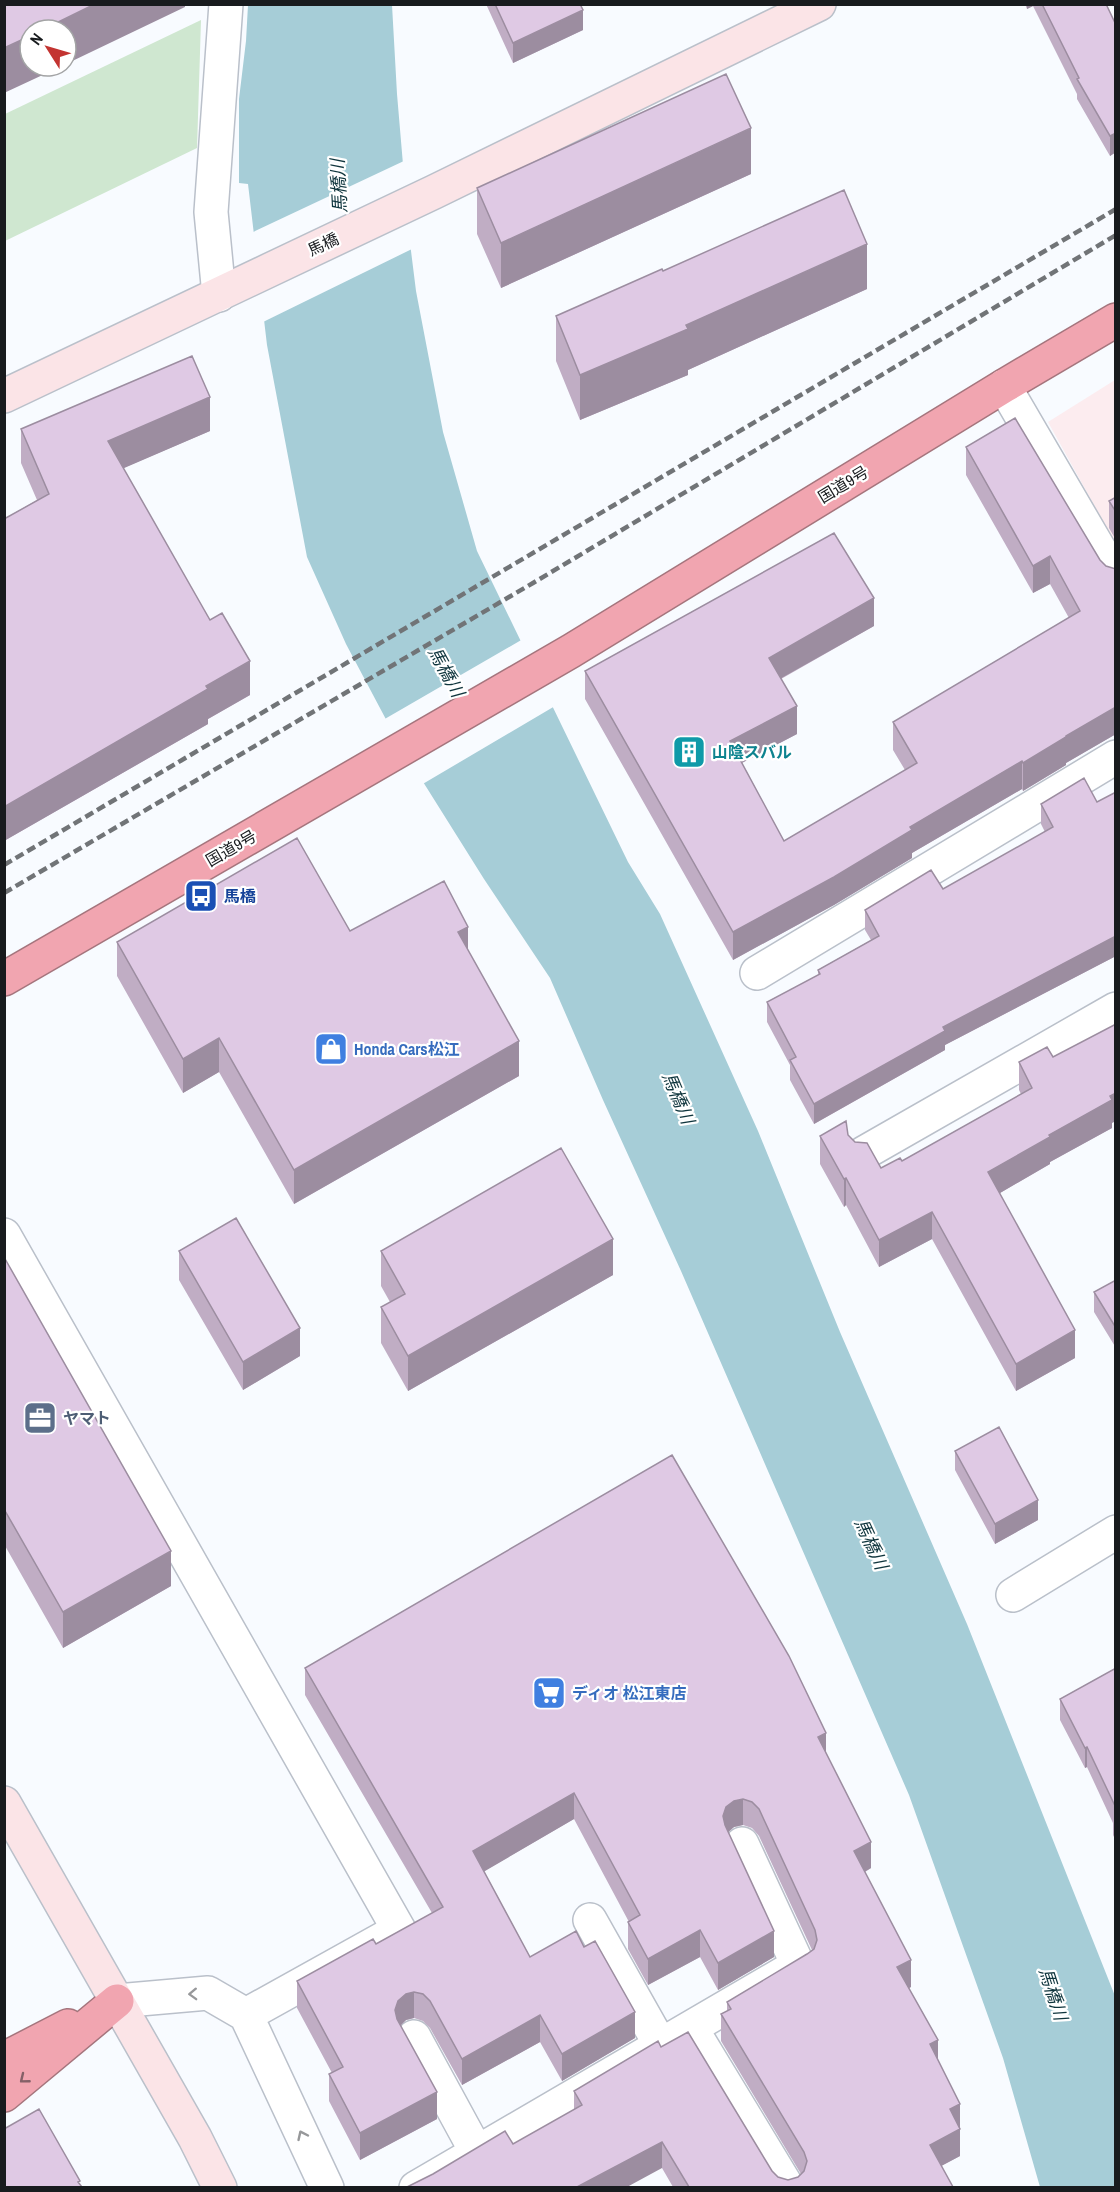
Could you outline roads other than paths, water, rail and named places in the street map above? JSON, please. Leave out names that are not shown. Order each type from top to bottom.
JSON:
[{"type":"highway","name":"国道9号","points":[[4,979],[571,651],[1116,320]]},
{"type":"highway","points":[[4,2059],[117,2001]]},
{"type":"highway","points":[[4,2095],[117,2001]]},
{"type":"street","points":[[226,4],[211,212],[232,288]]},
{"type":"street","name":"馬橋","points":[[4,396],[434,192],[819,4]]},
{"type":"street","points":[[1004,386],[1116,578]]},
{"type":"street","points":[[757,973],[1116,757]]},
{"type":"street","points":[[864,1153],[1116,1009]]},
{"type":"street","points":[[4,1235],[399,1930],[246,2015]]},
{"type":"street","points":[[1013,1595],[1116,1532]]},
{"type":"street","points":[[4,1803],[195,2138],[220,2187]]},
{"type":"street","points":[[416,2187],[798,1965],[742,1844]]},
{"type":"street","points":[[590,1920],[661,2046]]},
{"type":"street","points":[[117,2001],[208,1993],[246,2015],[327,2187]]},
{"type":"street","points":[[691,2028],[788,2187]]},
{"type":"street","points":[[414,2037],[476,2151]]},
{"type":"water","name":"馬橋川","points":[[248,5],[392,5],[397,94],[416,291],[443,432],[477,551],[628,862],[660,914],[758,1131],[840,1332],[967,1624],[1115,1996],[1115,2187],[1040,2187],[1003,2058],[909,1795],[681,1271],[550,978],[484,879],[398,742],[346,644],[307,557],[267,345],[248,184],[239,183],[239,99]]},
{"type":"railway","points":[[4,865],[1116,209]]},
{"type":"railway","points":[[4,893],[533,583],[1116,235]]},
{"type":"place","name":"山陰スバル","points":[[689,752]]},
{"type":"place","name":"馬橋","points":[[201,896]]},
{"type":"place","name":"Honda Cars松江","points":[[331,1049]]},
{"type":"place","name":"ヤマト","points":[[40,1418]]},
{"type":"place","name":"ディオ 松江東店","points":[[549,1693]]}]
